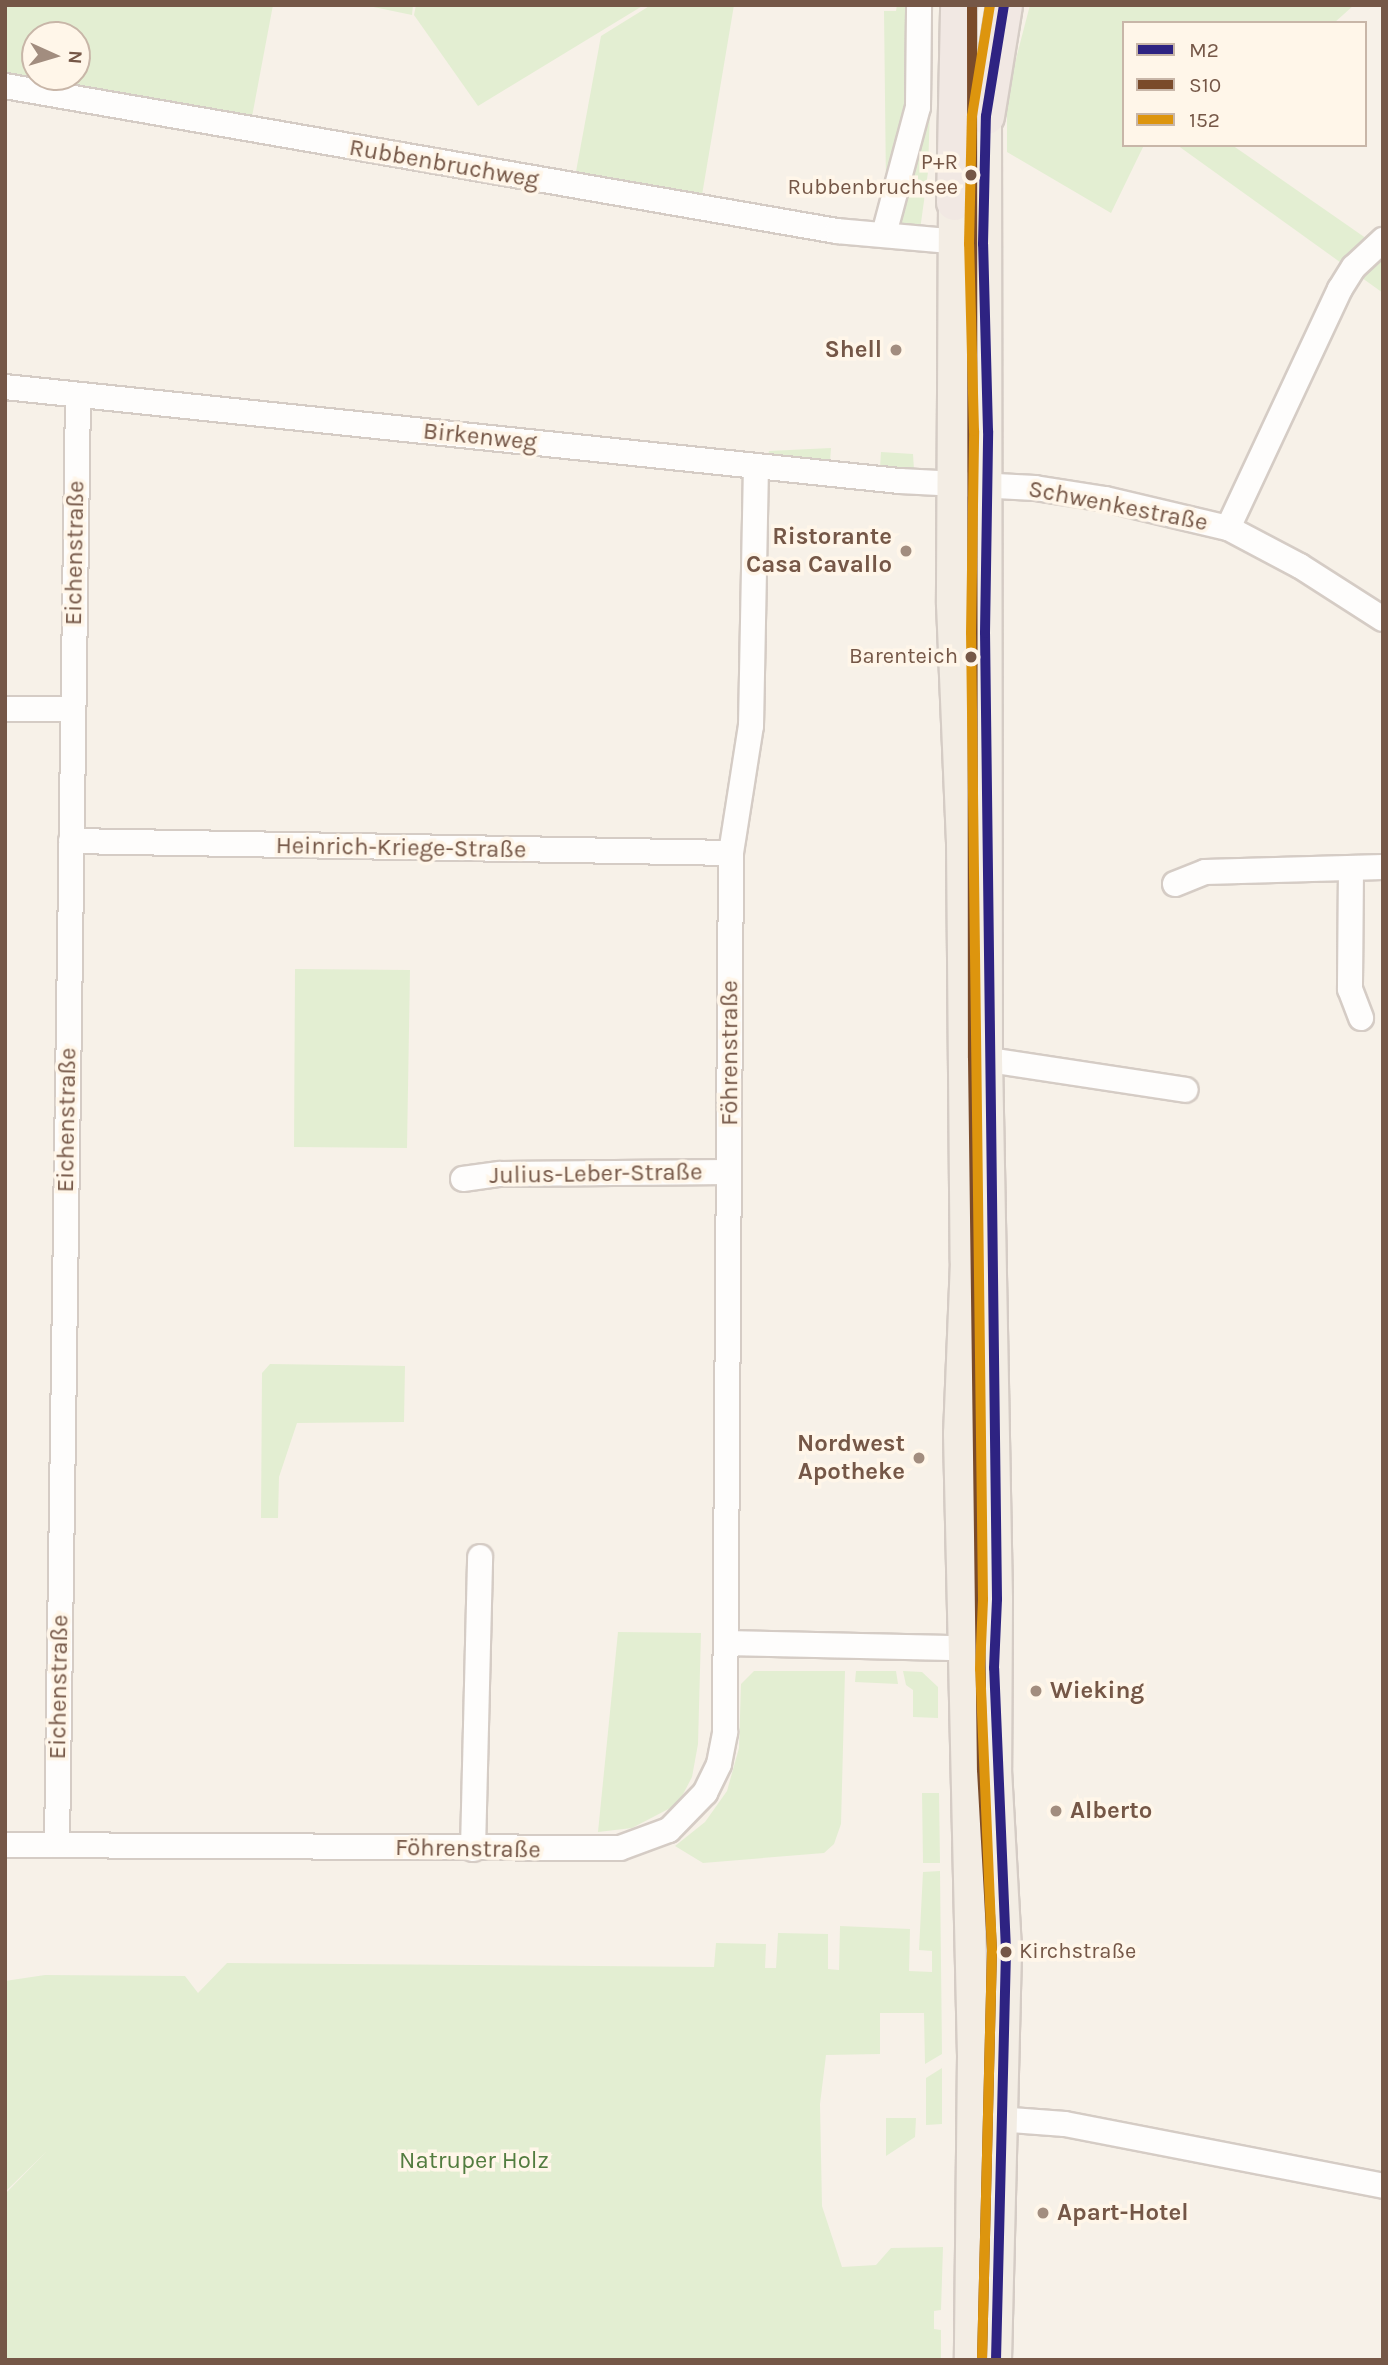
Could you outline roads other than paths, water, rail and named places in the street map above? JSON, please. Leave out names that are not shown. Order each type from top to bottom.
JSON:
[{"type":"highway","points":[[954,202],[958,5]]},
{"type":"highway","points":[[986,5],[986,116]]},
{"type":"highway","points":[[986,116],[1004,5]]},
{"type":"main road","points":[[970,2360],[972,2118],[959,1434],[975,1057],[986,485],[983,244],[986,116]]},
{"type":"main road","points":[[954,202],[952,604],[998,1599],[994,1649],[997,1824],[1006,1951],[1004,2119],[996,2360]]},
{"type":"street","points":[[884,234],[918,107],[919,5]]},
{"type":"street","name":"Rubbenbruchweg","points":[[5,86],[552,183],[853,230],[983,244]]},
{"type":"street","points":[[1228,528],[1340,289],[1354,267],[1383,240]]},
{"type":"street","name":"Birkenweg","points":[[5,387],[756,466],[954,483]]},
{"type":"street","name":"Eichenstraße","points":[[57,1845],[78,394]]},
{"type":"street","name":"Föhrenstraße","points":[[5,1845],[620,1848],[669,1830],[705,1793],[719,1764],[725,1732],[731,853],[751,726],[756,466]]},
{"type":"street","name":"Schwenkestraße","points":[[954,483],[1105,499],[1228,528],[1300,566],[1383,619]]},
{"type":"street","points":[[5,709],[73,709]]},
{"type":"street","name":"Heinrich-Kriege-Straße","points":[[71,841],[731,853]]},
{"type":"street","points":[[1175,884],[1205,872],[1383,867]]},
{"type":"street","points":[[1351,869],[1350,989],[1361,1018]]},
{"type":"street","points":[[975,1057],[1186,1090]]},
{"type":"street","name":"Julius-Leber-Straße","points":[[463,1179],[500,1174],[729,1172]]},
{"type":"street","points":[[473,1849],[480,1557]]},
{"type":"street","points":[[727,1643],[994,1649]]},
{"type":"street","points":[[972,2118],[1065,2124],[1383,2186]]},
{"type":"place","name":"P+R Rubbenbruchsee","points":[[971,175]]},
{"type":"place","name":"Shell","points":[[896,350]]},
{"type":"place","name":"Ristorante Casa Cavallo","points":[[906,551]]},
{"type":"place","name":"Barenteich","points":[[971,657]]},
{"type":"place","name":"Nordwest Apotheke","points":[[919,1458]]},
{"type":"place","name":"Wieking","points":[[1036,1691]]},
{"type":"place","name":"Alberto","points":[[1056,1811]]},
{"type":"place","name":"Kirchstraße","points":[[1006,1952]]},
{"type":"place","name":"Apart-Hotel","points":[[1043,2213]]},
{"type":"park label","name":"Natruper Holz","points":[[474,2161]]}]
